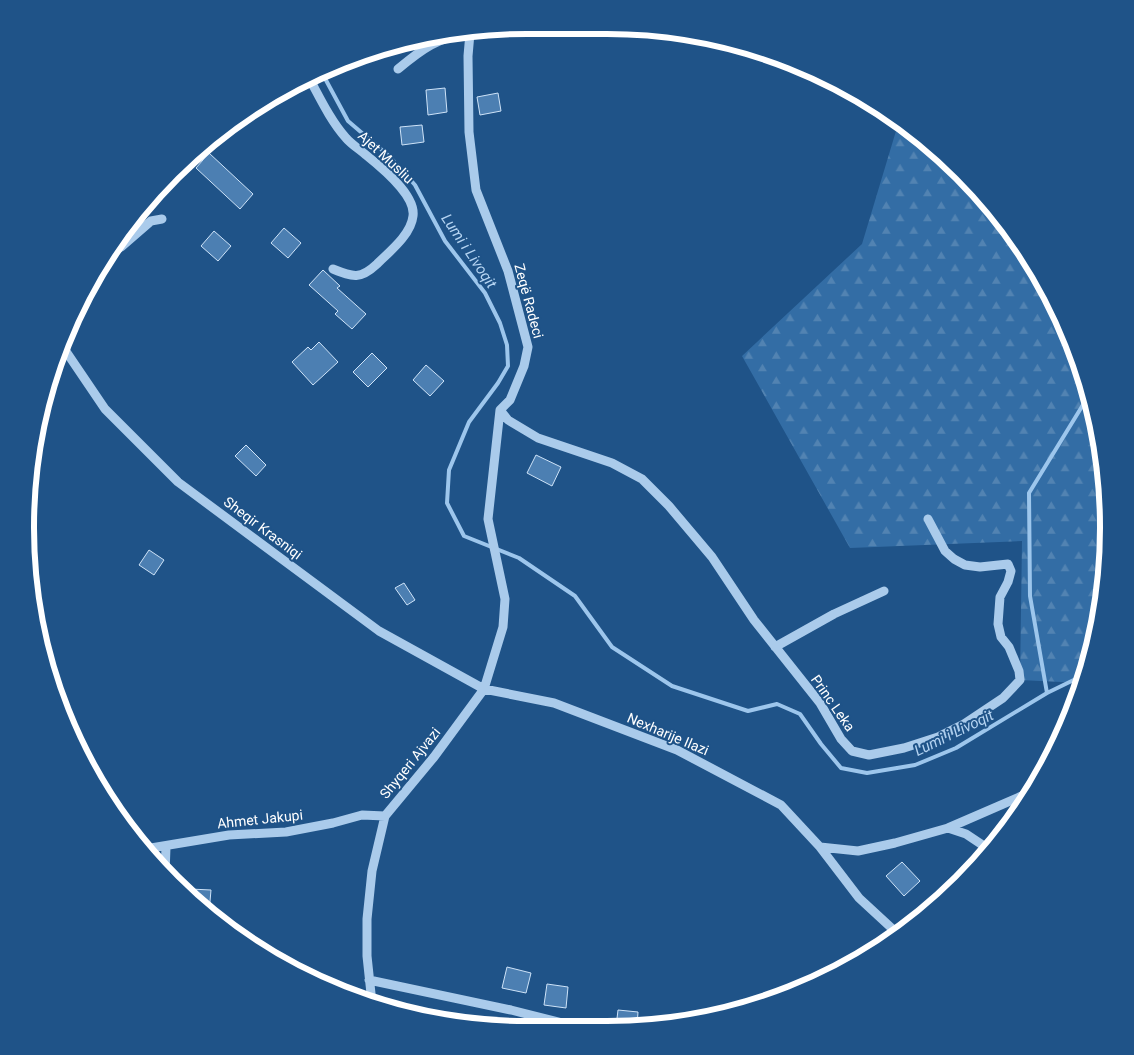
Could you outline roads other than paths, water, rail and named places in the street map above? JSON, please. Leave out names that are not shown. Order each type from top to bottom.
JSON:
[{"type":"street","name":"Zeqë Radeci","points":[[470,37],[469,132],[476,190],[508,271],[528,348],[524,366],[510,400],[500,410],[488,519],[506,599],[503,627],[484,689]]},
{"type":"street","name":"Zeqë Radeci","points":[[398,68],[433,43]]},
{"type":"street","name":"Ajet Musliu","points":[[313,83],[346,138],[386,172],[409,198],[413,215],[408,229],[370,271],[358,277],[333,269]]},
{"type":"street","points":[[122,246],[151,221],[162,219]]},
{"type":"street","name":"Sheqir Krasniqi","points":[[66,352],[105,409],[178,482],[378,631],[484,689]]},
{"type":"street","name":"Princ Leka","points":[[500,410],[508,420],[538,438],[612,463],[642,479],[669,506],[712,557],[754,620],[820,703],[841,739],[852,751],[869,755],[904,748],[938,738],[964,724],[1003,698],[1020,680],[1015,660],[1009,647],[1001,637],[998,624],[1000,597],[1012,571],[1008,564],[965,565],[954,559],[945,551],[928,519]]},
{"type":"street","points":[[775,647],[834,614],[884,591]]},
{"type":"street","name":"Shyqeri Ajvazi","points":[[371,996],[367,919],[372,871],[385,816],[434,757],[484,689]]},
{"type":"street","name":"Nexharije Ilazi","points":[[484,689],[554,703],[677,750],[781,805],[820,847],[859,898],[893,929]]},
{"type":"street","points":[[820,847],[858,851],[895,844],[948,828],[1020,797]]},
{"type":"street","name":"Ahmet Jakupi","points":[[153,849],[229,835],[286,832],[362,815],[385,816]]},
{"type":"street","points":[[948,828],[966,834],[984,846]]},
{"type":"street","points":[[165,863],[166,847]]},
{"type":"street","points":[[369,980],[554,1021]]},
{"type":"waterway","name":"Lumi i Livoqit","points":[[325,78],[348,121],[390,157],[415,185],[445,241],[485,293],[500,323],[507,345],[508,366],[498,383],[469,422],[449,470],[447,503],[464,536],[519,558],[575,596],[612,647],[672,686],[748,711],[777,704],[800,714],[841,768],[867,773],[915,765],[956,748],[1047,693],[1076,679]]},
{"type":"waterway","points":[[1047,693],[1030,596],[1029,493],[1084,403]]}]
